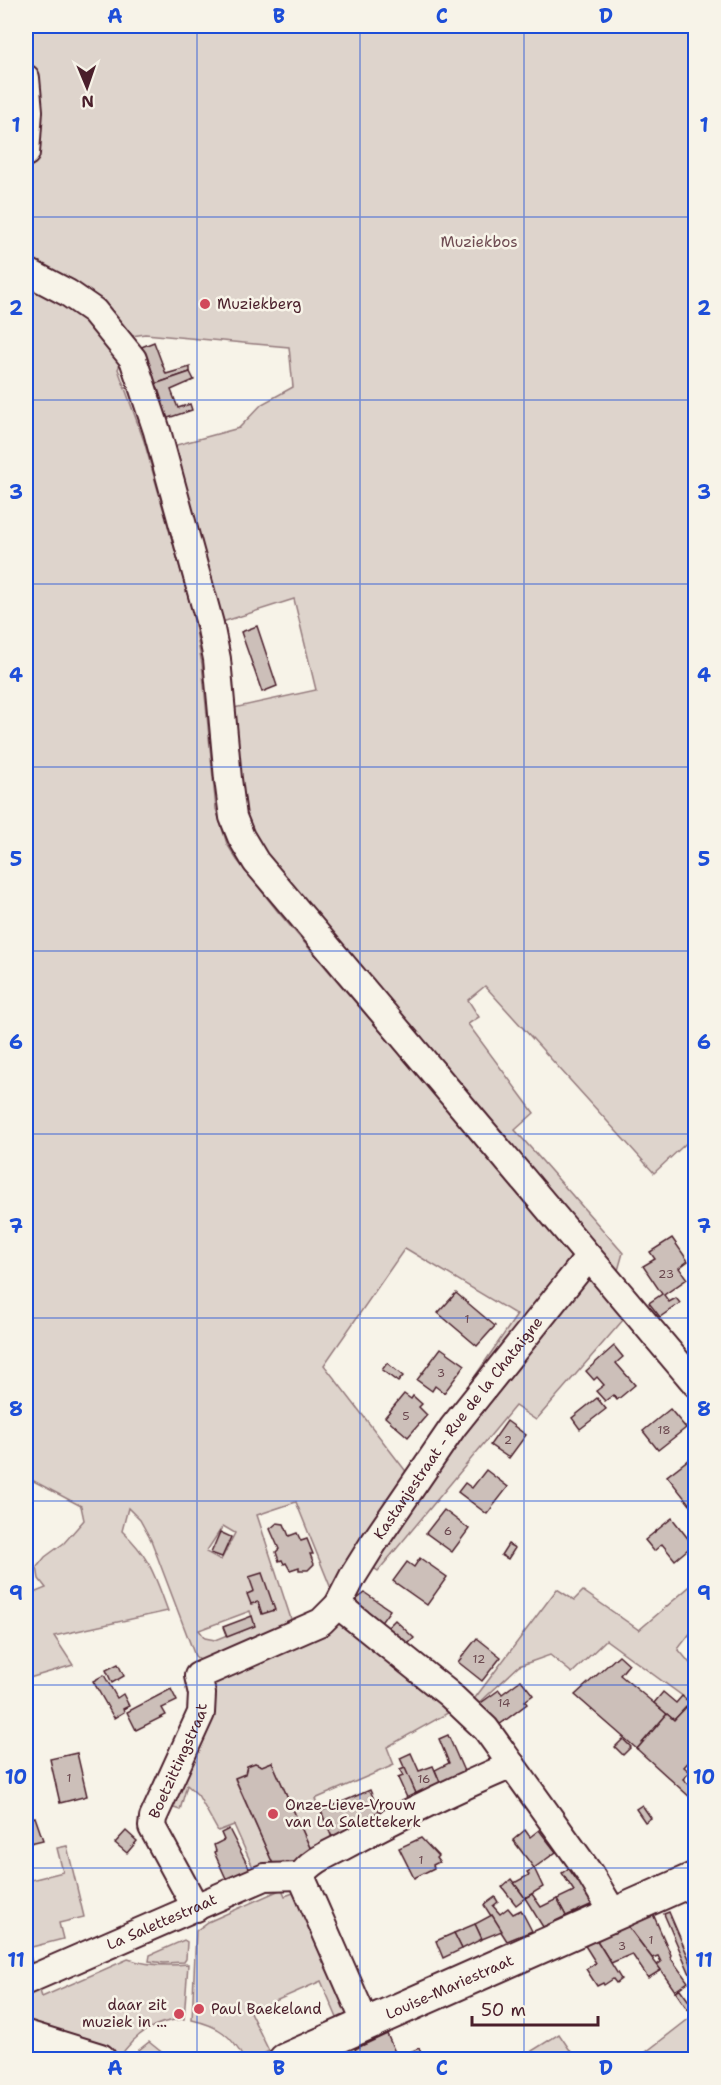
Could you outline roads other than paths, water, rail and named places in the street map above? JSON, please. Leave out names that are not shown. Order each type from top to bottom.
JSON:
[{"type":"main road","name":"Louise-Mariestraat","points":[[285,2060],[682,1884]]},
{"type":"main road","points":[[26,2037],[100,2060]]},
{"type":"street","points":[[26,78],[29,111],[26,153]]},
{"type":"street","points":[[26,272],[68,292],[94,311],[133,359],[157,431],[214,641],[233,817],[241,837],[256,862],[696,1384]]},
{"type":"street","name":"Kastanjestraat - Rue de la Chataigne","points":[[198,1676],[321,1622],[338,1605],[373,1544],[453,1427],[588,1258]]},
{"type":"street","points":[[338,1605],[471,1714],[505,1755],[590,1874],[614,1914]]},
{"type":"street","name":"Boetzittingstraat","points":[[196,1908],[152,1827],[153,1818],[201,1713],[202,1694],[198,1676]]},
{"type":"street","points":[[366,2024],[301,1876],[324,1855],[417,1808],[505,1755]]},
{"type":"street","name":"La Salettestraat","points":[[26,1981],[265,1877],[301,1876]]},
{"type":"place","name":"Muziekberg","points":[[205,304]]},
{"type":"place","name":"Onze-Lieve-Vrouw van La Salettekerk","points":[[273,1814]]},
{"type":"place","name":"Paul Baekeland","points":[[199,2009]]},
{"type":"place","name":"daar zit muziek in ...","points":[[179,2014]]},
{"type":"park label","name":"Muziekbos","points":[[479,242]]}]
